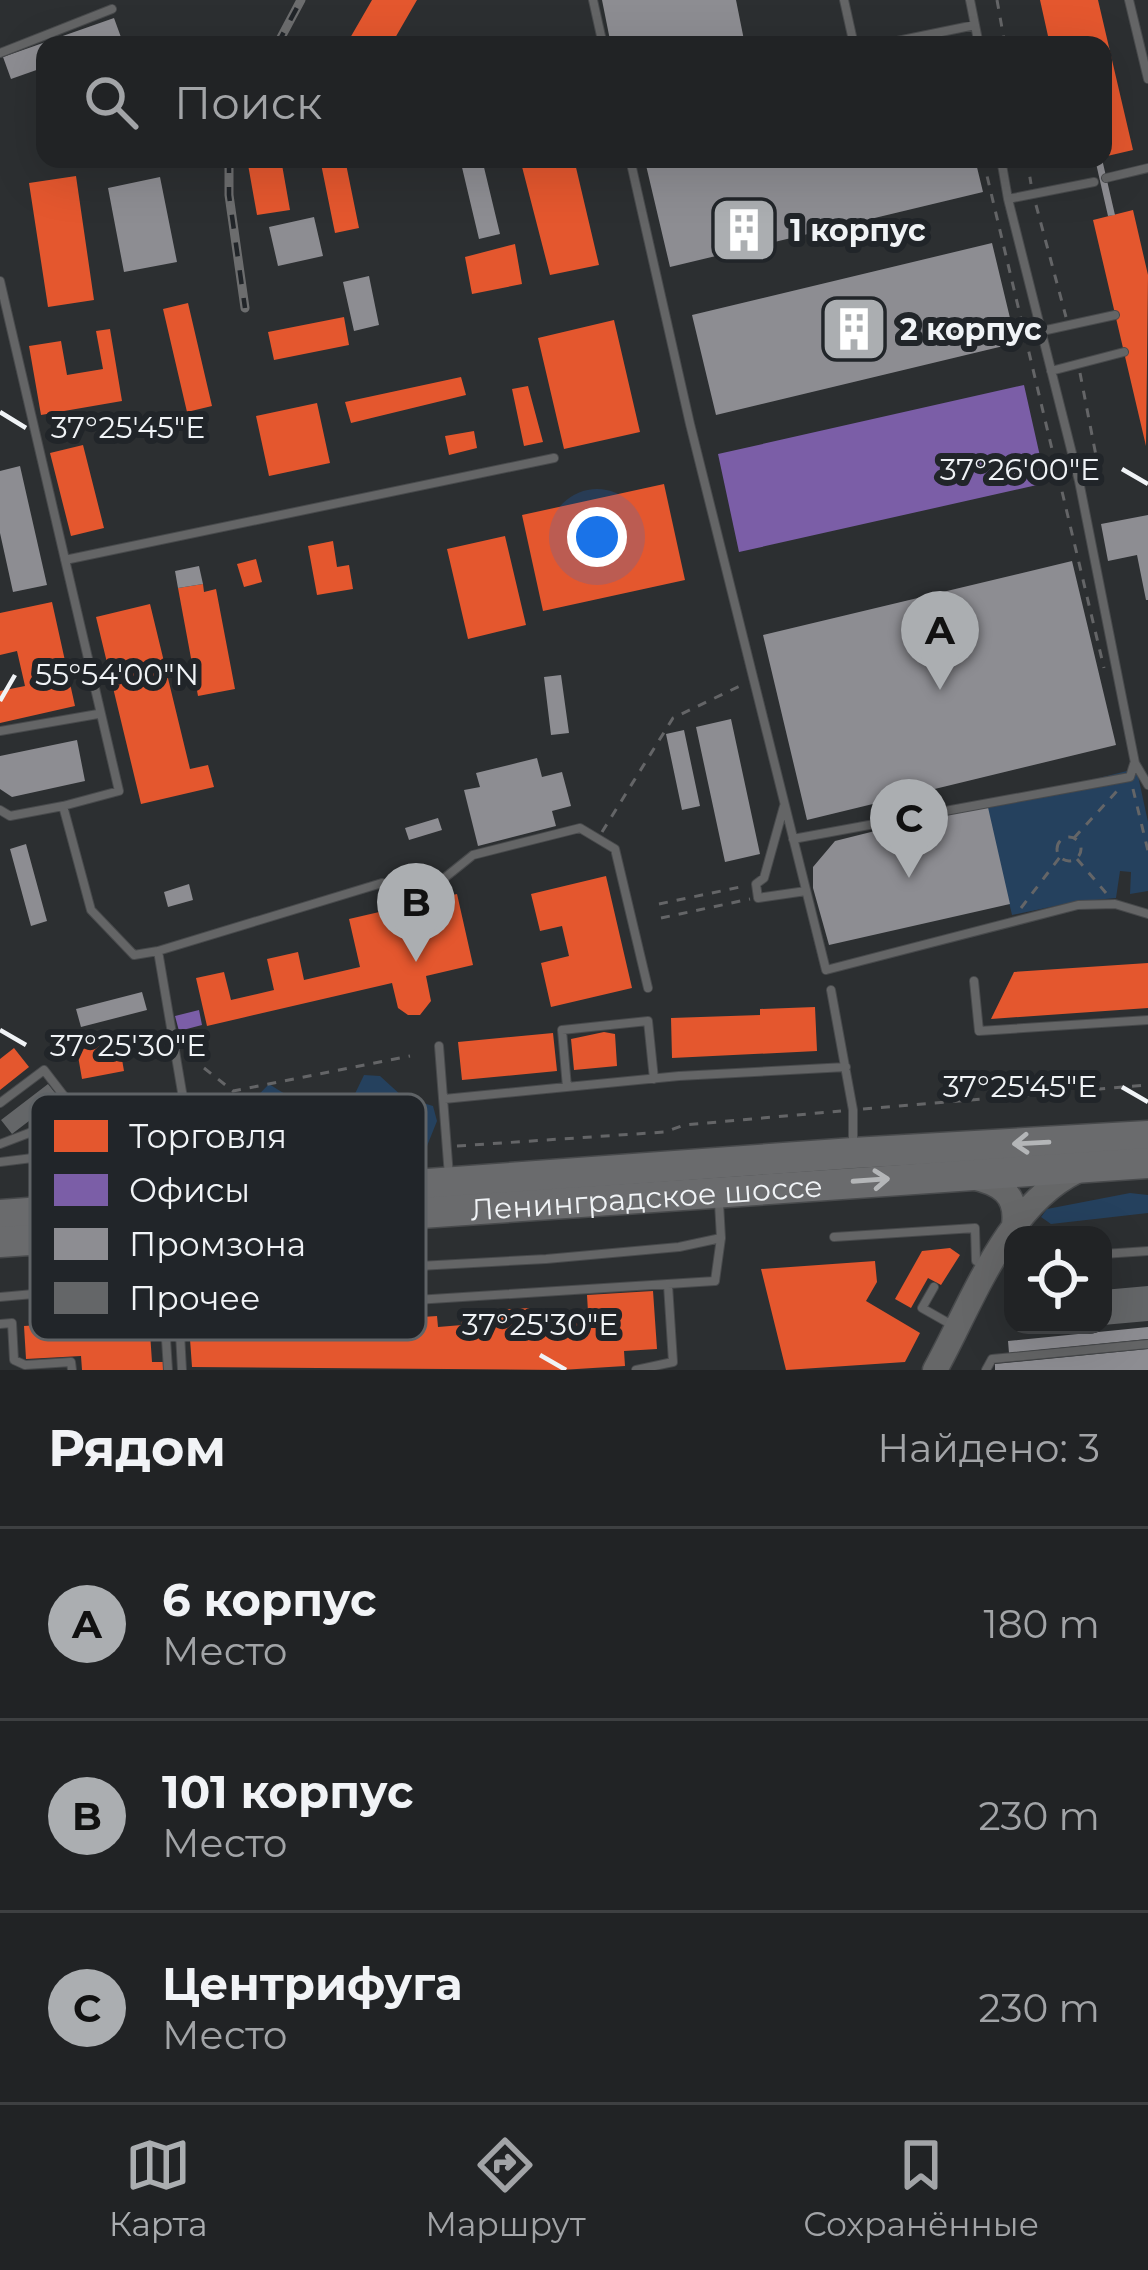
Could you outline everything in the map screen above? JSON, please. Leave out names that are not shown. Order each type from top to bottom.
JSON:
[{"type":"highway","name":"Ленинградское шоссе","points":[[426,1187],[853,1153],[1148,1136]]},
{"type":"highway","name":"Ленинградское шоссе","points":[[426,1212],[1148,1162]]},
{"type":"highway","name":"Ленинградское шоссе","points":[[0,1215],[30,1213]]},
{"type":"highway","name":"Ленинградское шоссе","points":[[0,1242],[30,1240]]},
{"type":"street","points":[[935,1370],[999,1264],[1014,1225],[1040,1192],[1085,1167]]},
{"type":"street","points":[[943,1174],[997,1184],[1014,1200],[1014,1225]]},
{"type":"lane","points":[[592,0],[601,36]]},
{"type":"lane","points":[[844,0],[852,36]]},
{"type":"lane","points":[[970,0],[978,36]]},
{"type":"lane","points":[[1129,0],[1148,79]]},
{"type":"lane","points":[[43,36],[112,9]]},
{"type":"lane","points":[[922,36],[976,25]]},
{"type":"lane","points":[[0,53],[36,39]]},
{"type":"lane","points":[[632,168],[826,970],[1078,905],[1114,904],[1148,914]]},
{"type":"lane","points":[[1003,168],[1079,481],[1135,763],[1148,785]]},
{"type":"lane","points":[[1106,178],[1147,172]]},
{"type":"lane","points":[[1009,199],[1094,182]]},
{"type":"lane","points":[[0,281],[118,791],[10,816],[0,810]]},
{"type":"lane","points":[[1042,332],[1115,315]]},
{"type":"lane","points":[[1051,370],[1124,352]]},
{"type":"lane","points":[[65,560],[554,458]]},
{"type":"lane","points":[[0,731],[98,714]]},
{"type":"lane","points":[[793,838],[1130,777],[1135,763]]},
{"type":"lane","points":[[785,805],[764,878],[756,884],[758,898],[806,891]]},
{"type":"lane","points":[[63,806],[91,910],[134,955],[382,884],[398,897],[427,892],[473,855],[580,828],[615,849],[648,988]]},
{"type":"lane","points":[[158,951],[182,1094]]},
{"type":"lane","points":[[974,981],[979,1030],[1148,1020]]},
{"type":"lane","points":[[831,990],[853,1110],[853,1153]]},
{"type":"lane","points":[[568,1087],[562,1030],[648,1021],[654,1078]]},
{"type":"lane","points":[[439,1046],[450,1185]]},
{"type":"lane","points":[[444,1099],[654,1078],[846,1067]]},
{"type":"lane","points":[[0,1103],[40,1071],[49,1072],[63,1094]]},
{"type":"lane","points":[[19,1087],[29,1099]]},
{"type":"lane","points":[[0,1144],[30,1133]]},
{"type":"lane","points":[[0,1162],[30,1158]]},
{"type":"lane","points":[[426,1300],[715,1280],[721,1238],[718,1191]]},
{"type":"lane","points":[[834,1237],[975,1228],[976,1261],[999,1264]]},
{"type":"lane","points":[[426,1265],[679,1247],[721,1238]]},
{"type":"lane","points":[[1112,1253],[1148,1250]]},
{"type":"lane","points":[[636,1370],[673,1361],[668,1285]]},
{"type":"lane","points":[[934,1287],[922,1308],[958,1328]]},
{"type":"lane","points":[[0,1297],[30,1294]]},
{"type":"lane","points":[[0,1324],[12,1323],[14,1360],[25,1365],[71,1362],[72,1370]]},
{"type":"lane","points":[[166,1340],[168,1370]]},
{"type":"lane","points":[[180,1340],[182,1370]]},
{"type":"lane","points":[[986,1370],[992,1359],[1148,1344]]},
{"type":"path","points":[[997,0],[1003,36]]},
{"type":"path","points":[[985,168],[1108,685]]},
{"type":"path","points":[[1029,168],[1069,325]]},
{"type":"path","points":[[1078,363],[1098,466]]},
{"type":"path","points":[[598,838],[673,718],[754,680]]},
{"type":"path","points":[[1074,838],[1130,777]]},
{"type":"path","points":[[1130,777],[1148,851]]},
{"type":"path","points":[[1009,923],[1060,857],[1059,843],[1065,837],[1074,838]]},
{"type":"path","points":[[1060,857],[1066,861],[1076,858],[1081,849],[1074,838]]},
{"type":"path","points":[[1076,858],[1114,904]]},
{"type":"path","points":[[659,904],[756,884]]},
{"type":"path","points":[[661,918],[758,898]]},
{"type":"path","points":[[204,1068],[233,1091],[410,1056]]},
{"type":"path","points":[[447,1147],[665,1132],[684,1125],[1148,1085]]},
{"type":"shaded area","points":[[1137,771],[1148,822],[1148,891],[1130,894],[1131,872],[1120,871],[1116,898],[1012,915],[986,806]]},
{"type":"shaded area","points":[[364,1075],[380,1076],[400,1094],[355,1094]]},
{"type":"shaded area","points":[[269,1084],[287,1094],[259,1094]]},
{"type":"shaded area","points":[[426,1104],[433,1106],[437,1121],[426,1148]]},
{"type":"shaded area","points":[[1130,1193],[1148,1195],[1148,1213],[1051,1224],[1041,1217],[1047,1209]]},
{"type":"building: Торговля","points":[[372,0],[417,0],[396,36],[351,36]]},
{"type":"building: Торговля","points":[[1040,0],[1098,0],[1106,36],[1048,36]]},
{"type":"building: Торговля","points":[[1112,60],[1133,150],[1112,155]]},
{"type":"building: Торговля","points":[[249,168],[283,168],[290,210],[257,215]]},
{"type":"building: Торговля","points":[[322,168],[347,168],[359,228],[335,233]]},
{"type":"building: Торговля","points":[[522,168],[576,168],[599,265],[550,275]]},
{"type":"building: Торговля","points":[[76,176],[94,300],[48,307],[29,183]]},
{"type":"building: Торговля","points":[[1133,210],[1148,275],[1146,446],[1093,220]]},
{"type":"building: Торговля","points":[[515,244],[522,284],[472,294],[465,257]]},
{"type":"building: Торговля","points":[[188,303],[212,406],[187,412],[163,309]]},
{"type":"building: Торговля","points":[[344,317],[349,345],[274,360],[268,332]]},
{"type":"building: Торговля","points":[[614,320],[640,432],[564,449],[538,338]]},
{"type":"building: Торговля","points":[[110,329],[122,401],[41,415],[29,346],[61,341],[67,375],[103,369],[96,331]]},
{"type":"building: Торговля","points":[[461,377],[466,395],[351,423],[345,402]]},
{"type":"building: Торговля","points":[[528,386],[543,442],[524,446],[512,389]]},
{"type":"building: Торговля","points":[[317,403],[330,463],[269,476],[256,416]]},
{"type":"building: Торговля","points":[[474,431],[477,448],[449,455],[445,436]]},
{"type":"building: Торговля","points":[[83,445],[104,528],[71,536],[50,453]]},
{"type":"building: Торговля","points":[[664,484],[685,580],[543,611],[522,515]]},
{"type":"building: Торговля","points":[[505,536],[526,625],[468,639],[447,549]]},
{"type":"building: Торговля","points":[[333,541],[337,567],[349,565],[353,589],[317,595],[308,546]]},
{"type":"building: Торговля","points":[[256,559],[262,582],[244,587],[237,564]]},
{"type":"building: Торговля","points":[[203,584],[204,592],[216,589],[235,689],[198,696],[178,588]]},
{"type":"building: Торговля","points":[[52,602],[75,706],[0,723],[0,691],[25,686],[17,651],[0,655],[0,613]]},
{"type":"building: Торговля","points":[[150,604],[190,769],[208,765],[214,787],[141,804],[96,617]]},
{"type":"building: Торговля","points":[[606,876],[632,988],[551,1007],[541,963],[569,956],[562,926],[540,931],[531,894]]},
{"type":"building: Торговля","points":[[457,894],[473,965],[426,976],[431,1001],[420,1015],[408,1015],[398,1008],[392,983],[207,1026],[196,978],[224,972],[231,1000],[274,990],[267,959],[298,952],[304,980],[360,967],[349,919]]},
{"type":"building: Торговля","points":[[1148,963],[1148,1008],[991,1019],[1014,972]]},
{"type":"building: Торговля","points":[[815,1007],[817,1051],[672,1058],[671,1018],[760,1015],[760,1009]]},
{"type":"building: Торговля","points":[[553,1033],[557,1071],[462,1080],[458,1042]]},
{"type":"building: Торговля","points":[[615,1034],[617,1066],[574,1070],[571,1039]]},
{"type":"building: Торговля","points":[[119,1042],[124,1071],[82,1079],[77,1050]]},
{"type":"building: Торговля","points":[[14,1048],[29,1067],[0,1090],[0,1059]]},
{"type":"building: Торговля","points":[[950,1248],[960,1255],[941,1285],[928,1278],[911,1308],[895,1299],[922,1251]]},
{"type":"building: Торговля","points":[[875,1261],[877,1282],[866,1301],[920,1333],[905,1362],[786,1370],[761,1269]]},
{"type":"building: Торговля","points":[[653,1291],[657,1349],[624,1351],[625,1366],[561,1370],[192,1367],[190,1340],[426,1340],[426,1317],[437,1316],[438,1327],[462,1325],[461,1312],[530,1308],[530,1315],[588,1312],[587,1295]]},
{"type":"building: Торговля","points":[[24,1326],[30,1326],[30,1340],[150,1340],[152,1362],[163,1362],[163,1370],[82,1370],[81,1356],[26,1359]]},
{"type":"building: Офисы","points":[[1024,385],[1046,483],[739,552],[718,454]]},
{"type":"building: Офисы","points":[[199,1010],[202,1025],[179,1031],[175,1016]]},
{"type":"building: Промзона","points":[[602,0],[736,0],[743,36],[609,36]]},
{"type":"building: Промзона","points":[[114,18],[121,36],[63,36]]},
{"type":"building: Промзона","points":[[36,45],[36,70],[11,79],[3,57]]},
{"type":"building: Промзона","points":[[462,168],[484,168],[500,234],[479,239]]},
{"type":"building: Промзона","name":"1 корпус","points":[[647,168],[977,168],[983,192],[670,267]]},
{"type":"building: Промзона","points":[[1097,168],[1104,168],[1115,215],[1108,216]]},
{"type":"building: Промзона","points":[[160,177],[177,262],[124,272],[108,188]]},
{"type":"building: Промзона","points":[[314,217],[323,256],[278,266],[269,227]]},
{"type":"building: Промзона","name":"2 корпус","points":[[992,243],[1016,343],[716,415],[692,315]]},
{"type":"building: Промзона","points":[[369,276],[379,325],[354,331],[343,282]]},
{"type":"building: Промзона","points":[[20,466],[47,585],[13,592],[0,533],[0,471]]},
{"type":"building: Промзона","points":[[1148,515],[1146,600],[1137,555],[1108,561],[1101,524]]},
{"type":"building: Промзона","points":[[1072,561],[1116,745],[807,820],[763,635]]},
{"type":"building: Промзона","points":[[199,566],[203,584],[178,588],[175,571]]},
{"type":"building: Промзона","points":[[561,675],[569,733],[551,735],[544,677]]},
{"type":"building: Промзона","points":[[731,719],[760,854],[725,862],[696,727]]},
{"type":"building: Промзона","points":[[684,730],[700,806],[682,810],[666,734]]},
{"type":"building: Промзона","points":[[77,740],[85,781],[12,797],[0,789],[0,756]]},
{"type":"building: Промзона","points":[[537,758],[542,777],[562,772],[571,806],[552,811],[556,826],[478,846],[464,790],[480,787],[476,773]]},
{"type":"building: Промзона","points":[[987,803],[1010,904],[829,945],[813,888],[813,867],[835,841]]},
{"type":"building: Промзона","points":[[438,818],[442,830],[409,840],[405,828]]},
{"type":"building: Промзона","points":[[26,844],[47,921],[31,926],[10,849]]},
{"type":"building: Промзона","points":[[189,884],[193,900],[168,907],[164,892]]},
{"type":"building: Промзона","points":[[142,992],[147,1010],[81,1027],[76,1009]]},
{"type":"building: Промзона","points":[[1148,1327],[1148,1339],[1009,1353],[1008,1341]]},
{"type":"building: Промзона","points":[[1148,1349],[1148,1370],[995,1370],[995,1364]]},
{"type":"building: Прочее","points":[[48,1084],[56,1094],[35,1094]]},
{"type":"building: Прочее","points":[[30,1098],[30,1120],[12,1134],[1,1120]]},
{"type":"building: Прочее","points":[[1148,1286],[1148,1321],[1112,1324],[1112,1289]]},
{"type":"railway","points":[[282,36],[301,0]]},
{"type":"railway","points":[[229,168],[245,308]]},
{"type":"place","name":"1 корпус","points":[[744,230]]},
{"type":"place","name":"2 корпус","points":[[854,329]]},
{"type":"place","name":"6 корпус","points":[[940,690]]},
{"type":"place","name":"Центрифуга","points":[[909,878]]},
{"type":"place","name":"101 корпус","points":[[416,962]]}]
